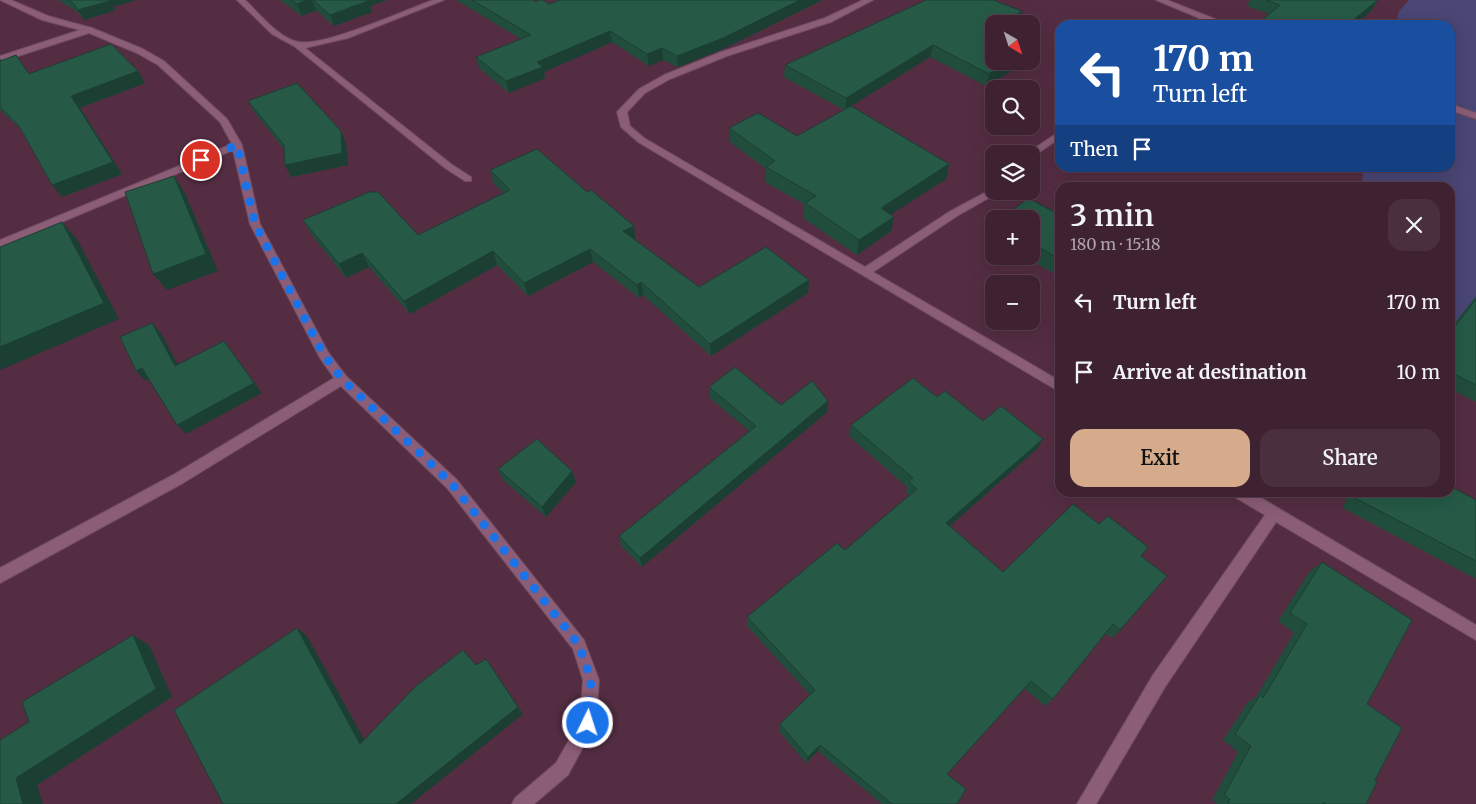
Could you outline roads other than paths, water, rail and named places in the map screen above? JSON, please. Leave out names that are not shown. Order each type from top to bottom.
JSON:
[{"type":"street","points":[[7,0],[45,18],[89,30],[140,51],[161,63],[224,121],[237,145],[255,224],[324,355],[342,379],[452,484],[579,645],[591,680],[588,723],[562,769],[521,804]]},
{"type":"street","points":[[241,0],[279,35],[298,46],[448,166],[468,179]]},
{"type":"street","points":[[298,46],[324,43],[440,0]]},
{"type":"street","points":[[869,0],[828,20],[724,54],[667,77],[642,91],[622,112],[626,127],[641,140],[1055,384]]},
{"type":"street","points":[[1160,0],[1212,20]]},
{"type":"street","points":[[0,59],[89,30]]},
{"type":"street","points":[[1455,109],[1476,116]]},
{"type":"street","points":[[1040,148],[1055,137]]},
{"type":"street","points":[[0,244],[237,145]]},
{"type":"street","points":[[865,272],[953,214],[985,197]]},
{"type":"street","points":[[0,576],[178,479],[342,379]]},
{"type":"street","points":[[1246,497],[1476,633]]},
{"type":"street","points":[[1086,804],[1159,681],[1274,514]]}]
